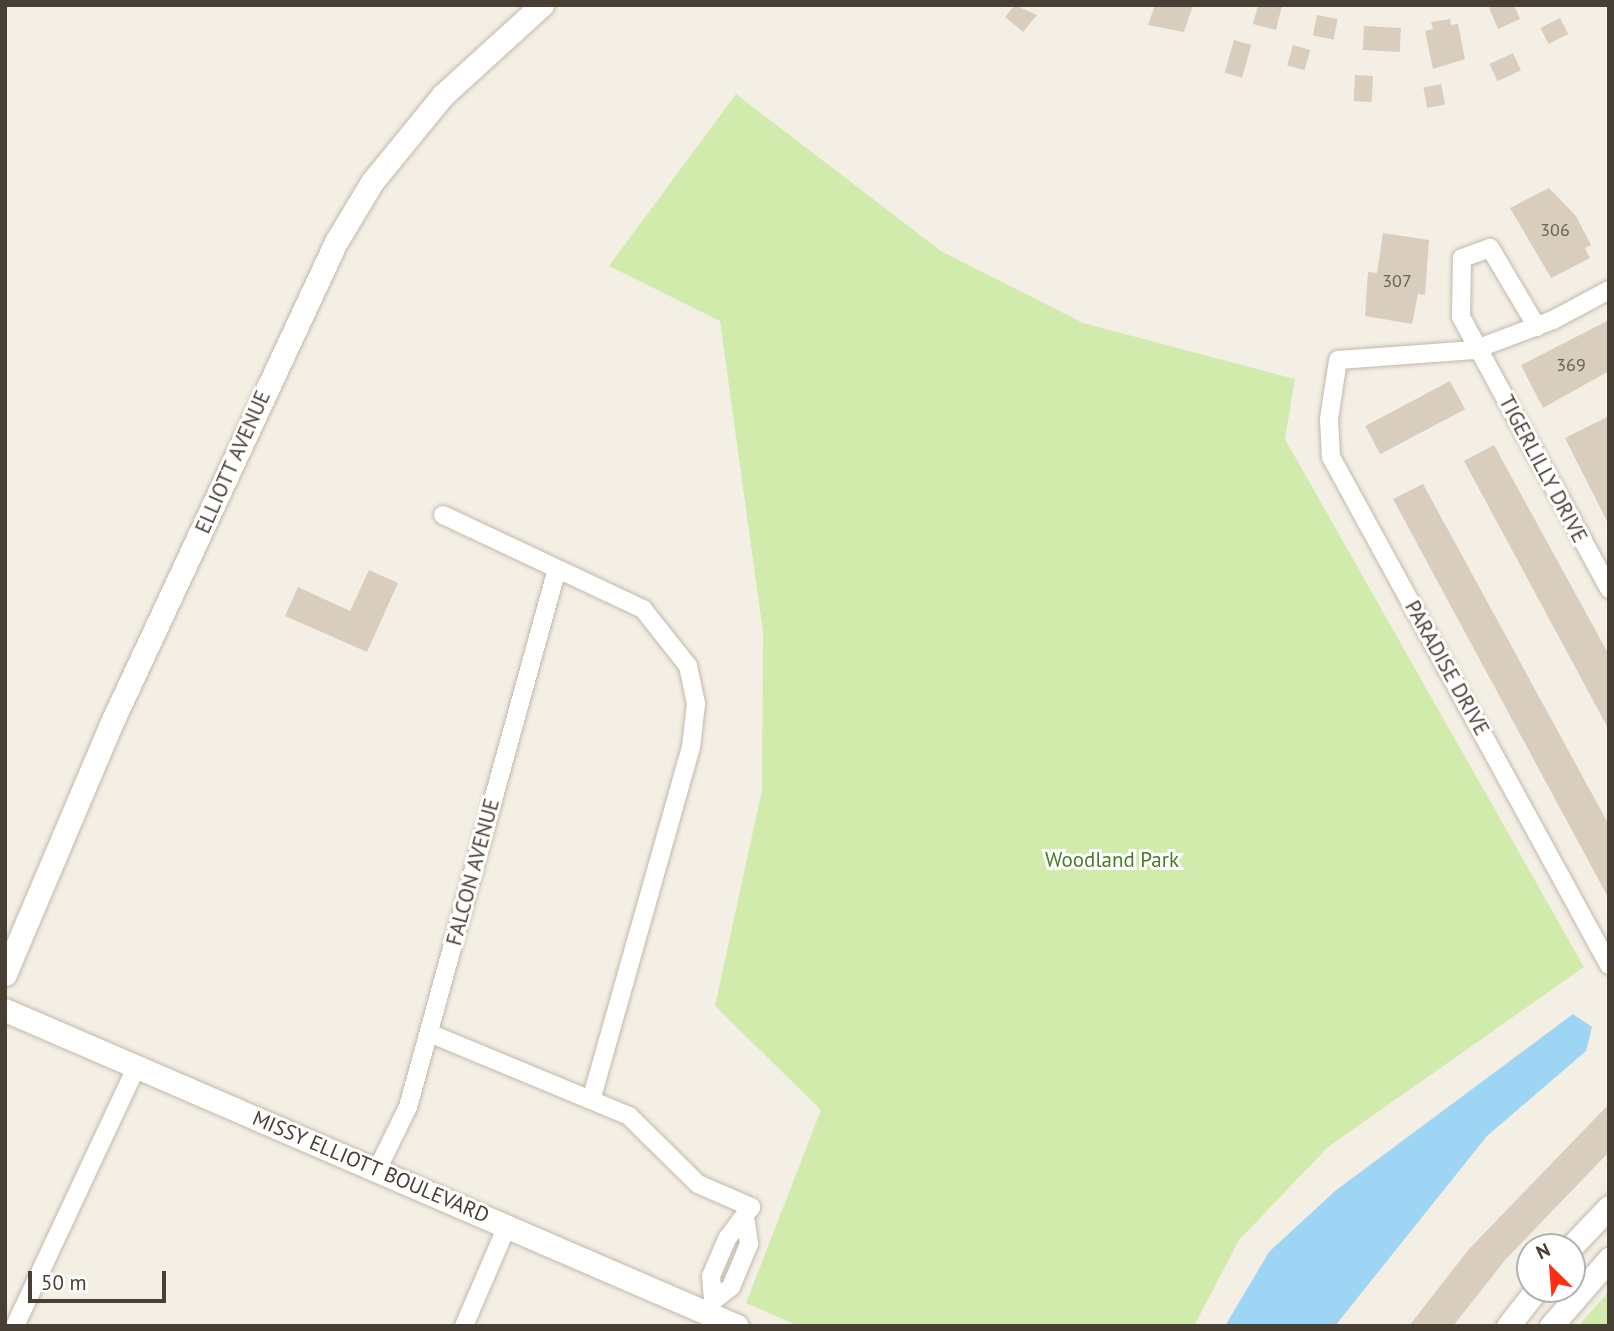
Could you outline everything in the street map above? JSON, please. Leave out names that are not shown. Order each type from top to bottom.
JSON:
[{"type":"street","name":"ELLIOTT AVENUE","points":[[5,974],[111,724],[340,234],[380,171],[443,95],[542,5]]},
{"type":"street","name":"TIGERLILLY DRIVE","points":[[1537,327],[1495,252],[1470,251],[1462,258],[1458,303],[1478,348],[1609,589]]},
{"type":"street","points":[[1478,348],[1537,327],[1609,290]]},
{"type":"street","name":"PARADISE DRIVE","points":[[1478,348],[1338,360],[1331,457],[1609,965]]},
{"type":"street","points":[[443,515],[643,608],[688,666],[695,704],[691,747],[592,1096]]},
{"type":"street","name":"FALCON AVENUE","points":[[377,1170],[408,1107],[557,569]]},
{"type":"street","name":"MISSY ELLIOTT BOULEVARD","points":[[5,1010],[507,1226],[710,1307],[737,1326]]},
{"type":"street","points":[[429,1033],[592,1096],[629,1116],[698,1184],[748,1215],[727,1239],[711,1276],[710,1307]]},
{"type":"street","points":[[15,1326],[137,1066]]},
{"type":"street","points":[[1585,1233],[1609,1207]]},
{"type":"street","points":[[464,1326],[507,1226]]},
{"type":"street","points":[[1551,1326],[1609,1259]]},
{"type":"street","points":[[1508,1326],[1526,1303]]},
{"type":"green space","name":"Woodland Park","points":[[736,94],[941,251],[1083,323],[1295,379],[1285,439],[1584,967],[1328,1147],[1239,1240],[1194,1326],[799,1326],[746,1303],[821,1110],[715,1006],[762,790],[763,632],[720,321],[609,266]]},
{"type":"green space","points":[[1609,1291],[1609,1326],[1579,1326],[1581,1323]]},
{"type":"water","points":[[1573,1014],[1592,1027],[1586,1051],[1487,1136],[1335,1326],[1225,1326],[1269,1252],[1335,1191]]},
{"type":"building","points":[[1015,5],[1037,15],[1023,32],[1005,17]]},
{"type":"building","points":[[1155,5],[1193,5],[1184,32],[1148,25]]},
{"type":"building","points":[[1258,5],[1282,5],[1276,30],[1253,24]]},
{"type":"building","points":[[1488,5],[1514,5],[1520,19],[1498,29]]},
{"type":"building","points":[[1317,15],[1338,19],[1334,40],[1313,36]]},
{"type":"building","points":[[1560,18],[1568,34],[1549,44],[1540,28]]},
{"type":"building","points":[[1450,19],[1451,25],[1458,24],[1465,59],[1433,69],[1425,31],[1433,29],[1431,22]]},
{"type":"building","points":[[1364,26],[1401,28],[1400,52],[1363,50]]},
{"type":"building","points":[[1234,40],[1251,45],[1242,78],[1225,73]]},
{"type":"building","points":[[1293,45],[1310,50],[1305,70],[1287,65]]},
{"type":"building","points":[[1513,53],[1521,70],[1497,81],[1489,64]]},
{"type":"building","points":[[1355,75],[1373,76],[1372,102],[1354,101]]},
{"type":"building","points":[[1441,84],[1445,105],[1427,108],[1423,87]]},
{"type":"building","points":[[1549,188],[1576,216],[1591,245],[1585,248],[1590,258],[1551,278],[1510,208]]},
{"type":"building","points":[[1383,233],[1429,240],[1425,295],[1418,294],[1412,324],[1365,316],[1368,272],[1377,273]]},
{"type":"building","points":[[1609,320],[1609,371],[1543,408],[1521,365]]},
{"type":"building","points":[[1450,381],[1465,409],[1380,454],[1365,426]]},
{"type":"building","points":[[1609,416],[1609,525],[1565,438]]},
{"type":"building","points":[[1494,445],[1609,655],[1609,730],[1464,461]]},
{"type":"building","points":[[1423,484],[1609,825],[1609,899],[1393,499]]},
{"type":"building","points":[[369,570],[398,583],[367,652],[285,616],[298,587],[350,611]]},
{"type":"building","points":[[1609,1104],[1609,1152],[1531,1233],[1516,1233],[1516,1249],[1453,1326],[1409,1326],[1469,1249]]}]
